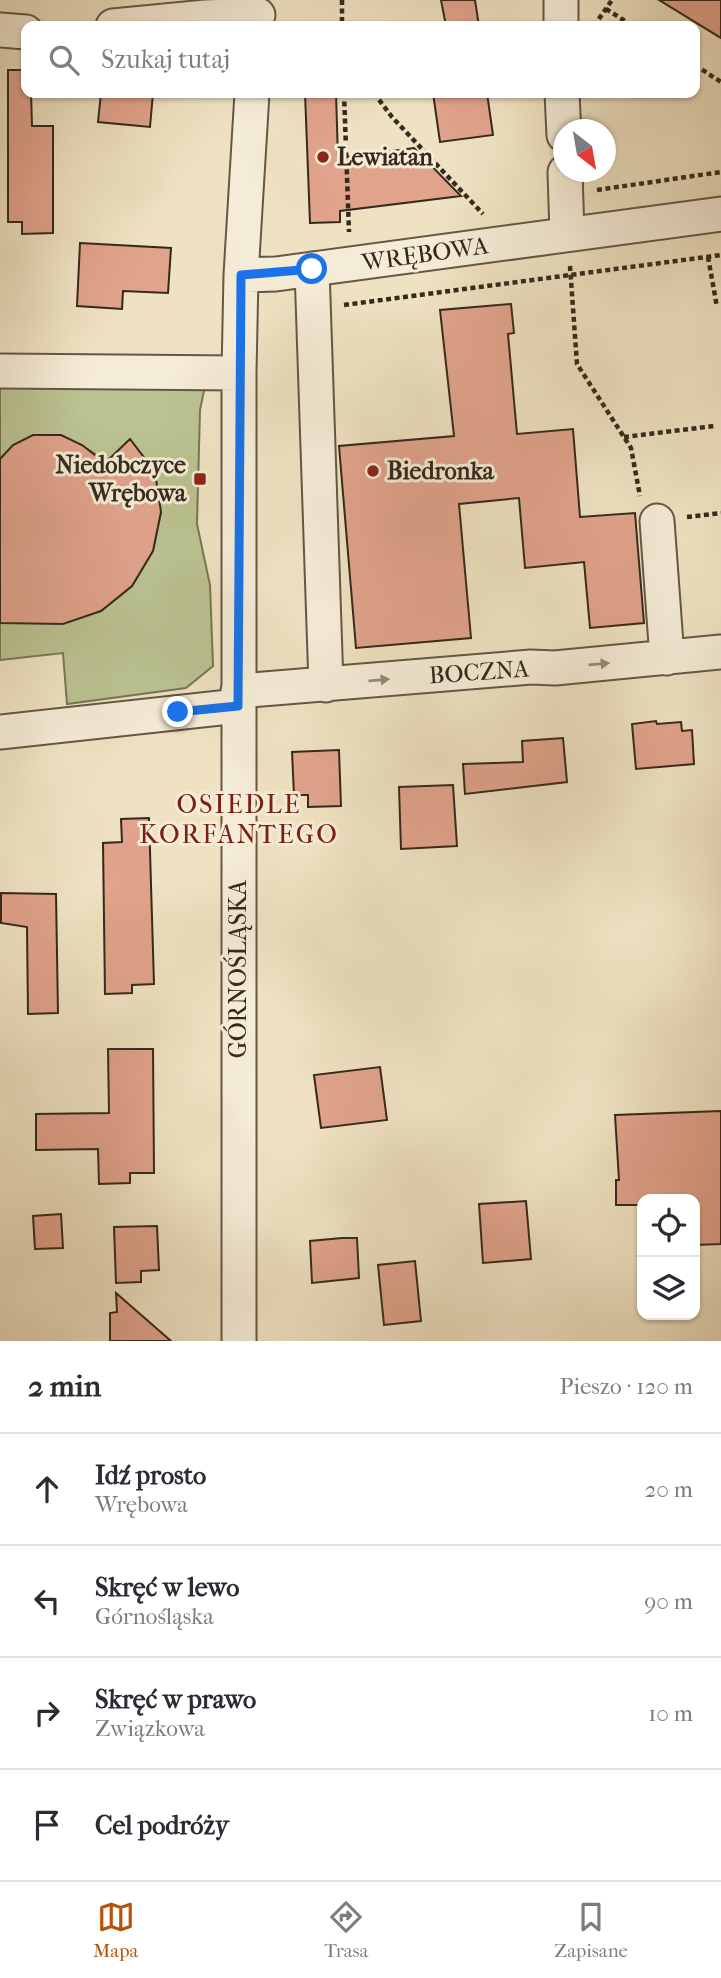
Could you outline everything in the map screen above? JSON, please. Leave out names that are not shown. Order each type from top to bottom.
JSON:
[{"type":"street","points":[[561,0],[561,21]]},
{"type":"street","points":[[164,21],[258,14]]},
{"type":"street","points":[[0,30],[21,32]]},
{"type":"street","name":"GÓRNOŚLĄSKA","points":[[239,1341],[239,373],[241,275],[252,98]]},
{"type":"street","points":[[562,98],[563,119]]},
{"type":"street","points":[[565,183],[567,234]]},
{"type":"street","name":"WRĘBOWA","points":[[241,275],[312,269],[721,214]]},
{"type":"street","points":[[312,269],[326,685]]},
{"type":"street","points":[[0,370],[239,373]]},
{"type":"street","points":[[657,521],[667,658]]},
{"type":"street","name":"BOCZNA","points":[[0,732],[326,685],[531,667],[555,668],[721,652]]},
{"type":"path","points":[[342,0],[342,21]]},
{"type":"path","points":[[598,21],[612,0]]},
{"type":"path","points":[[606,9],[625,21]]},
{"type":"path","points":[[700,68],[721,82]]},
{"type":"path","points":[[344,98],[349,264]]},
{"type":"path","points":[[378,98],[392,117],[510,243]]},
{"type":"path","points":[[565,183],[721,172]]},
{"type":"path","points":[[567,234],[577,364],[631,448],[639,494],[657,521]]},
{"type":"path","points":[[312,309],[721,255]]},
{"type":"path","points":[[708,257],[717,307]]},
{"type":"path","points":[[624,437],[714,426]]},
{"type":"green space","points":[[0,380],[205,386],[200,410],[197,524],[210,585],[213,666],[186,688],[67,704],[63,653],[0,660],[0,611],[101,611],[132,586],[153,551],[161,512],[106,462],[65,438],[43,436],[22,442],[0,459]]},
{"type":"building","points":[[441,0],[475,0],[478,21],[445,21]]},
{"type":"building","points":[[659,0],[721,0],[721,38],[700,25],[700,21],[693,21]]},
{"type":"building","points":[[8,70],[21,70],[21,98],[31,98],[32,126],[53,126],[53,233],[22,234],[22,222],[8,222]]},
{"type":"building","points":[[100,98],[153,98],[150,127],[98,122]]},
{"type":"building","points":[[305,98],[336,98],[338,158],[414,148],[461,196],[340,211],[340,222],[310,223]]},
{"type":"building","points":[[434,98],[488,98],[493,135],[440,142]]},
{"type":"building","points":[[80,243],[171,248],[168,293],[123,291],[122,309],[77,306]]},
{"type":"building","points":[[511,304],[514,333],[508,334],[517,434],[573,429],[580,517],[635,513],[644,623],[590,628],[584,562],[525,568],[519,498],[459,504],[471,638],[356,648],[339,446],[454,436],[440,310]]},
{"type":"building","points":[[33,435],[61,435],[82,445],[105,463],[130,439],[155,472],[161,512],[153,551],[132,586],[101,611],[63,624],[0,623],[0,459],[13,445]]},
{"type":"building","points":[[656,721],[657,724],[681,722],[682,731],[692,730],[694,764],[636,769],[632,724]]},
{"type":"building","points":[[563,738],[567,782],[465,794],[463,764],[523,762],[522,741]]},
{"type":"building","points":[[339,750],[341,806],[308,807],[308,795],[294,795],[292,752]]},
{"type":"building","points":[[453,785],[457,846],[401,849],[399,787]]},
{"type":"building","points":[[149,818],[154,984],[132,985],[132,993],[105,994],[103,843],[122,842],[121,819]]},
{"type":"building","points":[[1,893],[56,894],[58,1013],[28,1014],[27,927],[1,923]]},
{"type":"building","points":[[108,1049],[153,1049],[154,1173],[130,1173],[130,1183],[99,1184],[98,1149],[36,1150],[36,1114],[109,1113]]},
{"type":"building","points":[[380,1067],[387,1120],[321,1128],[314,1075]]},
{"type":"building","points":[[721,1111],[721,1244],[700,1245],[700,1194],[637,1194],[637,1205],[616,1205],[616,1180],[619,1180],[615,1115]]},
{"type":"building","points":[[526,1201],[531,1259],[483,1263],[479,1204]]},
{"type":"building","points":[[61,1214],[63,1248],[35,1249],[33,1216]]},
{"type":"building","points":[[157,1226],[159,1270],[141,1271],[141,1282],[116,1283],[114,1227]]},
{"type":"building","points":[[357,1238],[359,1278],[312,1283],[310,1241]]},
{"type":"building","points":[[415,1261],[421,1321],[384,1325],[378,1265]]},
{"type":"building","points":[[116,1293],[171,1341],[110,1341],[110,1313],[117,1312]]},
{"type":"place","name":"Lewiatan","points":[[323,157]]},
{"type":"place","name":"Biedronka","points":[[373,471]]},
{"type":"place","name":"Niedobczyce Wrębowa","points":[[200,479]]},
{"type":"district","name":"OSIEDLE KORFANTEGO","points":[[239,819]]},
{"type":"route","points":[[178,712],[238,706],[241,275],[312,269]]}]
